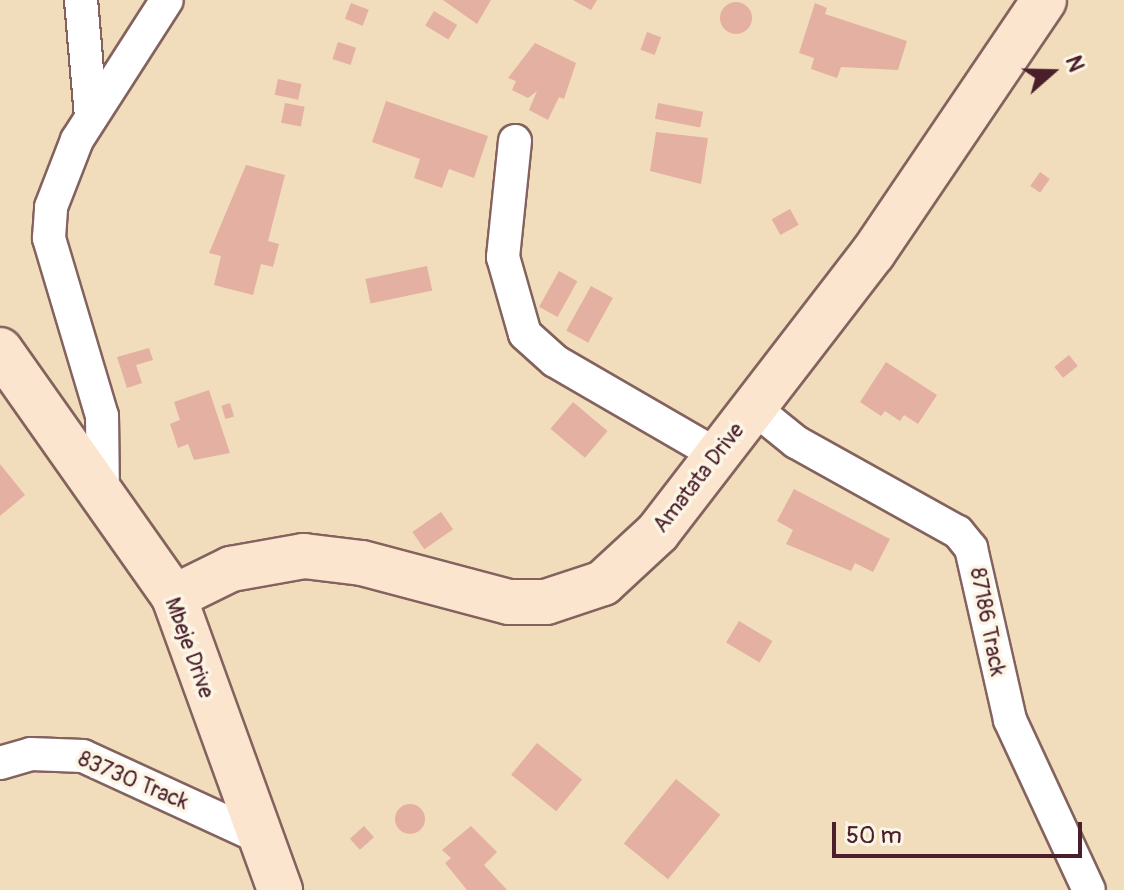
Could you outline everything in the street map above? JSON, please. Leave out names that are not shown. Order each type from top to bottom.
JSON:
[{"type":"street","points":[[81,0],[91,117]]},
{"type":"street","points":[[103,497],[102,416],[49,238],[60,177],[91,117],[167,0]]},
{"type":"street","name":"Amatata Drive","points":[[174,597],[231,569],[304,556],[362,563],[509,602],[574,596],[625,566],[754,408],[936,164],[1044,0]]},
{"type":"street","points":[[515,141],[503,257],[525,334],[555,361],[717,455]]},
{"type":"street","name":"Mbeje Drive","points":[[0,350],[174,597],[280,890]]},
{"type":"street","name":"87186 Track","points":[[754,408],[796,442],[958,532],[971,548],[1010,720],[1089,890]]},
{"type":"street","name":"83730 Track","points":[[0,763],[31,754],[83,756],[261,838]]},
{"type":"building","points":[[443,0],[491,0],[477,24]]},
{"type":"building","points":[[573,0],[597,0],[591,10]]},
{"type":"building","points":[[736,2],[748,6],[752,18],[748,30],[736,34],[724,30],[720,18],[724,6]]},
{"type":"building","points":[[351,3],[369,10],[363,26],[345,19]]},
{"type":"building","points":[[815,3],[827,8],[825,14],[907,41],[898,70],[841,67],[837,78],[811,69],[814,58],[799,53]]},
{"type":"building","points":[[434,11],[457,25],[448,39],[425,26]]},
{"type":"building","points":[[647,32],[661,37],[655,55],[641,50]]},
{"type":"building","points":[[338,42],[356,48],[351,65],[332,59]]},
{"type":"building","points":[[535,43],[576,63],[564,99],[559,97],[548,120],[529,110],[537,91],[528,98],[512,90],[516,81],[508,78]]},
{"type":"building","points":[[278,79],[301,84],[298,100],[275,95]]},
{"type":"building","points":[[386,101],[488,136],[474,178],[449,169],[442,188],[414,178],[420,159],[372,142]]},
{"type":"building","points":[[285,103],[305,107],[301,126],[281,123]]},
{"type":"building","points":[[658,103],[703,112],[700,127],[655,119]]},
{"type":"building","points":[[656,132],[708,138],[701,184],[650,171]]},
{"type":"building","points":[[246,165],[285,175],[268,241],[279,244],[273,267],[261,264],[253,295],[214,285],[221,256],[209,253]]},
{"type":"building","points":[[1040,172],[1050,179],[1040,193],[1030,186]]},
{"type":"building","points":[[790,209],[799,225],[780,235],[772,219]]},
{"type":"building","points":[[427,266],[432,290],[371,304],[365,279]]},
{"type":"building","points":[[559,271],[577,281],[557,317],[539,307]]},
{"type":"building","points":[[591,286],[613,298],[588,343],[566,331]]},
{"type":"building","points":[[149,348],[153,360],[136,365],[142,383],[127,388],[117,357]]},
{"type":"building","points":[[1069,355],[1078,366],[1063,378],[1054,367]]},
{"type":"building","points":[[886,362],[937,395],[918,424],[904,415],[900,421],[885,411],[881,416],[860,402]]},
{"type":"building","points":[[209,390],[230,453],[194,460],[188,444],[178,448],[170,424],[180,420],[174,402]]},
{"type":"building","points":[[573,402],[607,431],[585,458],[551,429]]},
{"type":"building","points":[[230,403],[234,416],[225,419],[221,406]]},
{"type":"building","points":[[0,464],[25,495],[0,516]]},
{"type":"building","points":[[794,489],[890,539],[873,572],[855,563],[851,571],[786,544],[793,530],[777,521]]},
{"type":"building","points":[[441,512],[453,529],[424,549],[412,532]]},
{"type":"building","points":[[739,621],[772,641],[760,663],[726,642]]},
{"type":"building","points":[[537,743],[582,780],[556,811],[511,775]]},
{"type":"building","points":[[676,779],[720,815],[668,879],[624,844]]},
{"type":"building","points":[[410,804],[421,808],[425,819],[421,830],[410,834],[399,830],[395,819],[399,808]]},
{"type":"building","points":[[364,826],[374,837],[360,850],[350,839]]},
{"type":"building","points":[[471,826],[497,852],[484,865],[507,890],[467,890],[445,863],[451,858],[442,850]]}]
